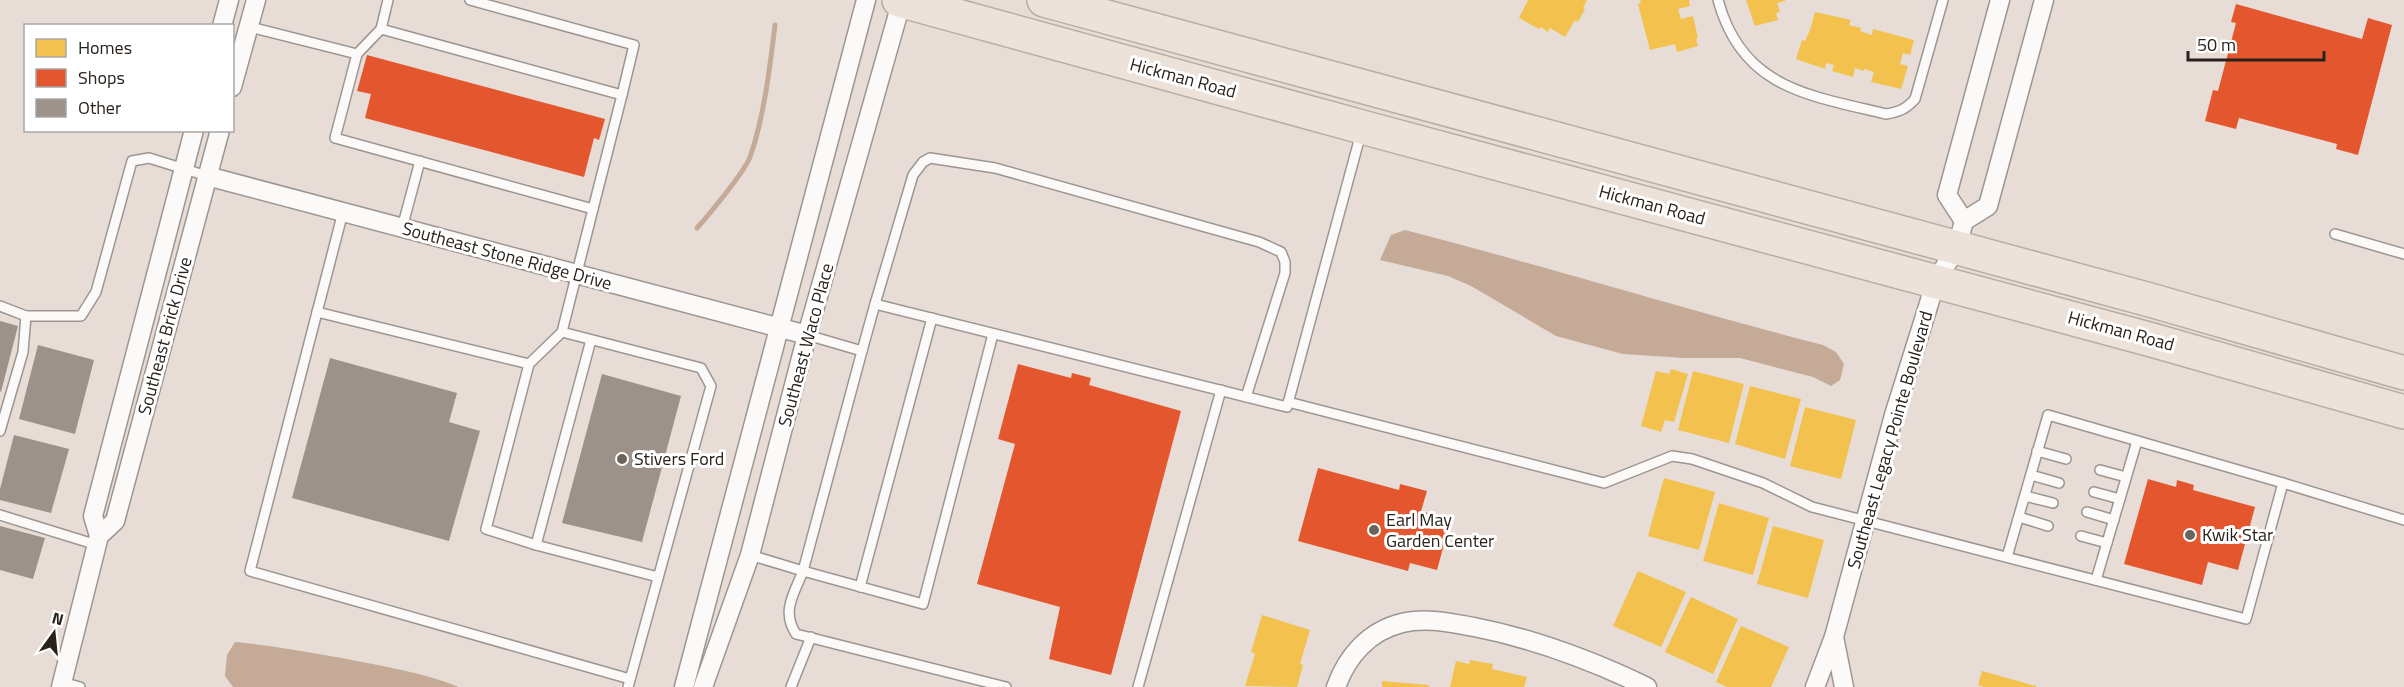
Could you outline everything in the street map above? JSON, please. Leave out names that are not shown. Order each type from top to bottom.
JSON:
[{"type":"highway","name":"Hickman Road","points":[[901,0],[2152,340],[2404,412]]},
{"type":"highway","name":"Hickman Road","points":[[1044,0],[1960,234],[2404,373]]},
{"type":"street","points":[[223,24],[229,0]]},
{"type":"street","points":[[234,80],[256,0]]},
{"type":"street","name":"Southeast Waco Place","points":[[684,687],[866,0]]},
{"type":"street","name":"Southeast Waco Place","points":[[703,687],[750,555],[807,335],[901,0]]},
{"type":"street","points":[[2000,0],[1947,195],[1960,234],[1988,206],[2044,0]]},
{"type":"street","name":"Southeast Brick Drive","points":[[68,685],[98,540],[93,516],[194,132]]},
{"type":"street","name":"Southeast Brick Drive","points":[[98,540],[115,521],[219,132]]},
{"type":"street","name":"Southeast Stone Ridge Drive","points":[[207,176],[807,335]]},
{"type":"street","name":"Southeast Legacy Pointe Boulevard","points":[[1815,687],[1834,637],[1893,415],[1936,281],[1960,234]]},
{"type":"street","points":[[1336,687],[1348,662],[1367,640],[1392,626],[1419,620],[1503,633],[1545,645],[1605,667],[1647,687]]},
{"type":"street","name":"Southeast Legacy Pointe Boulevard","points":[[1834,637],[1844,687]]},
{"type":"lane","points":[[388,0],[381,29],[357,54],[335,138],[593,209]]},
{"type":"lane","points":[[470,0],[634,45],[562,332],[529,364],[486,529],[536,545],[658,577]]},
{"type":"lane","points":[[1718,0],[1730,35],[1742,54],[1773,80],[1794,89],[1886,114],[1898,112],[1915,99],[1943,0]]},
{"type":"lane","points":[[250,27],[357,54]]},
{"type":"lane","points":[[381,29],[622,95]]},
{"type":"lane","points":[[875,304],[1287,407],[1362,127]]},
{"type":"lane","points":[[0,306],[26,316],[81,316],[96,292],[132,161],[149,158],[207,176]]},
{"type":"lane","points":[[1006,687],[796,634],[790,624],[788,612],[802,571],[913,175],[923,162],[930,158],[995,168],[1259,242],[1281,252],[1285,262],[1285,273],[1245,397]]},
{"type":"lane","points":[[402,228],[420,161]]},
{"type":"lane","points":[[343,212],[250,571],[629,683],[711,386],[701,368],[562,332]]},
{"type":"lane","points":[[2335,234],[2404,254]]},
{"type":"lane","points":[[317,312],[529,364]]},
{"type":"lane","points":[[0,430],[23,352],[26,316]]},
{"type":"lane","points":[[860,587],[932,318]]},
{"type":"lane","points":[[750,555],[923,604],[993,334]]},
{"type":"lane","points":[[807,335],[862,351]]},
{"type":"lane","points":[[536,545],[591,340]]},
{"type":"lane","points":[[1138,687],[1221,390]]},
{"type":"lane","points":[[1288,402],[1604,483],[1672,456],[1692,459],[1763,483],[1812,507],[2246,619],[2283,483]]},
{"type":"lane","points":[[2007,557],[2048,415],[2404,520]]},
{"type":"lane","points":[[2096,580],[2137,441]]},
{"type":"lane","points":[[2037,451],[2066,459]]},
{"type":"lane","points":[[2100,470],[2126,477]]},
{"type":"lane","points":[[2031,475],[2059,483]]},
{"type":"lane","points":[[2094,492],[2120,499]]},
{"type":"lane","points":[[2025,495],[2053,503]]},
{"type":"lane","points":[[2087,512],[2114,520]]},
{"type":"lane","points":[[0,515],[98,540]]},
{"type":"lane","points":[[2019,517],[2048,526]]},
{"type":"lane","points":[[2081,536],[2107,543]]},
{"type":"lane","points":[[791,687],[811,637]]},
{"type":"shaded area","points":[[1405,230],[1823,345],[1836,352],[1844,364],[1840,380],[1831,386],[1813,377],[1740,358],[1684,358],[1623,354],[1556,336],[1471,286],[1448,276],[1380,260],[1391,235]]},
{"type":"shaded area","points":[[235,642],[342,658],[431,677],[459,687],[233,687],[225,676],[227,655]]},
{"type":"building: Homes","points":[[1528,0],[1587,0],[1578,22],[1575,20],[1565,37],[1550,28],[1548,32],[1519,18]]},
{"type":"building: Homes","points":[[1640,0],[1689,0],[1690,6],[1678,9],[1681,19],[1693,16],[1698,46],[1677,52],[1675,44],[1650,50],[1638,4],[1641,3]]},
{"type":"building: Homes","points":[[1746,0],[1785,1],[1777,3],[1780,12],[1776,13],[1778,20],[1755,26]]},
{"type":"building: Homes","points":[[1815,12],[1851,20],[1849,25],[1861,28],[1860,31],[1872,35],[1873,29],[1914,40],[1910,55],[1903,53],[1900,64],[1908,66],[1901,89],[1871,82],[1874,72],[1864,69],[1864,71],[1855,68],[1853,77],[1832,71],[1834,65],[1826,63],[1825,69],[1796,59],[1802,40],[1805,41],[1810,30]]},
{"type":"building: Homes","points":[[1671,369],[1688,374],[1674,422],[1665,420],[1661,432],[1641,426],[1656,371],[1669,374]]},
{"type":"building: Homes","points":[[1693,371],[1744,384],[1729,443],[1678,430]]},
{"type":"building: Homes","points":[[1750,386],[1801,399],[1785,459],[1735,444]]},
{"type":"building: Homes","points":[[1805,407],[1856,420],[1841,479],[1790,466]]},
{"type":"building: Homes","points":[[1664,478],[1715,492],[1699,550],[1648,536]]},
{"type":"building: Homes","points":[[1719,503],[1769,518],[1753,575],[1703,561]]},
{"type":"building: Homes","points":[[1773,526],[1824,540],[1808,598],[1757,584]]},
{"type":"building: Homes","points":[[1638,571],[1686,592],[1661,647],[1613,626]]},
{"type":"building: Homes","points":[[1691,597],[1738,619],[1713,674],[1665,652]]},
{"type":"building: Homes","points":[[1262,615],[1310,630],[1300,664],[1303,665],[1297,687],[1245,686],[1255,654],[1251,652]]},
{"type":"building: Homes","points":[[1741,626],[1789,647],[1771,687],[1727,687],[1716,682]]},
{"type":"building: Homes","points":[[1470,660],[1493,664],[1492,669],[1527,677],[1524,687],[1450,687],[1456,661],[1469,664]]},
{"type":"building: Homes","points":[[1982,671],[2036,687],[1984,687],[1978,685]]},
{"type":"building: Homes","points":[[1382,681],[1429,685],[1429,687],[1382,687]]},
{"type":"building: Shops","points":[[2236,4],[2362,39],[2368,18],[2392,25],[2358,155],[2336,149],[2337,144],[2239,118],[2236,129],[2205,121],[2213,90],[2218,91],[2236,23],[2231,22]]},
{"type":"building: Shops","points":[[367,55],[605,119],[599,140],[594,138],[584,177],[365,118],[371,94],[357,91]]},
{"type":"building: Shops","points":[[1018,364],[1071,378],[1072,373],[1091,378],[1089,385],[1181,411],[1111,675],[1049,659],[1060,607],[977,584],[1015,444],[998,439]]},
{"type":"building: Shops","name":"Earl May Garden Center","points":[[1318,468],[1399,490],[1400,484],[1427,491],[1421,511],[1451,519],[1437,570],[1410,563],[1408,571],[1298,541]]},
{"type":"building: Shops","name":"Kwik Star","points":[[2148,479],[2176,487],[2177,480],[2194,485],[2193,490],[2255,507],[2238,570],[2208,562],[2202,585],[2124,564]]},
{"type":"building: Other","points":[[0,321],[18,326],[1,392],[0,391]]},
{"type":"building: Other","points":[[38,345],[94,360],[75,434],[19,419]]},
{"type":"building: Other","points":[[330,358],[457,393],[449,422],[480,431],[449,541],[292,498]]},
{"type":"building: Other","name":"Stivers Ford","points":[[602,374],[681,396],[642,542],[562,523]]},
{"type":"building: Other","points":[[14,435],[69,449],[51,513],[0,500],[0,489]]},
{"type":"building: Other","points":[[0,526],[45,538],[33,579],[0,570]]},
{"type":"waterway","points":[[697,228],[734,182],[750,157],[763,109],[775,25]]},
{"type":"place","name":"Stivers Ford","points":[[622,459]]},
{"type":"place","name":"Earl May Garden Center","points":[[1374,530]]},
{"type":"place","name":"Kwik Star","points":[[2190,535]]}]
